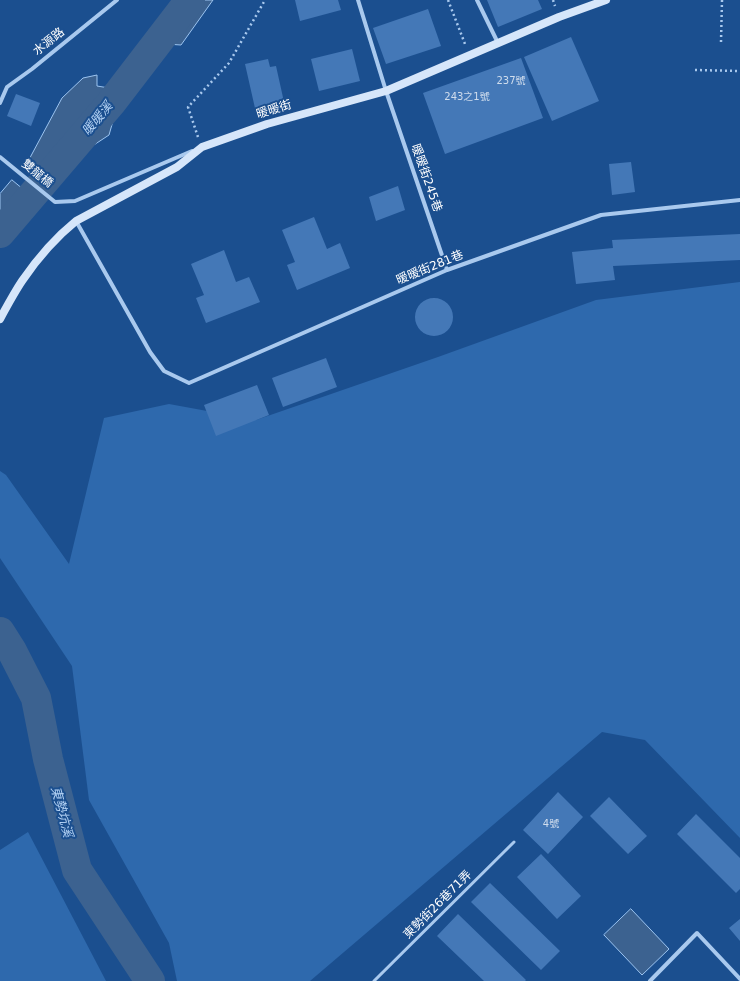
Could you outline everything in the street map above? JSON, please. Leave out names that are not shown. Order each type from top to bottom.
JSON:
[{"type":"street","name":"水源路","points":[[0,103],[7,86],[32,69],[117,0]]},
{"type":"street","name":"暖暖街245巷","points":[[358,0],[386,91],[447,270]]},
{"type":"street","points":[[477,0],[498,43]]},
{"type":"street","name":"暖暖街","points":[[0,319],[21,282],[46,250],[76,221],[177,167],[202,147],[267,124],[386,91],[559,17],[606,0]]},
{"type":"street","name":"雙龍橋","points":[[0,157],[55,202],[75,201],[202,147]]},
{"type":"street","name":"暖暖街281巷","points":[[76,221],[150,352],[164,371],[189,383],[447,270],[601,215],[740,200]]},
{"type":"street","points":[[650,981],[697,933],[740,979]]},
{"type":"lane","name":"東勢街26巷71弄","points":[[374,981],[514,842]]},
{"type":"path","points":[[202,147],[188,107],[229,63],[265,0]]},
{"type":"path","points":[[448,0],[469,56]]},
{"type":"path","points":[[721,42],[722,0]]},
{"type":"path","points":[[695,70],[740,71]]},
{"type":"shaded area","points":[[740,282],[740,838],[645,740],[602,732],[310,981],[177,981],[169,943],[89,800],[72,666],[0,558],[0,471],[6,475],[69,564],[104,418],[169,404],[256,420],[596,300]]},
{"type":"shaded area","points":[[28,832],[106,981],[0,981],[0,850]]},
{"type":"water","points":[[202,0],[213,0],[181,45],[166,44],[136,64],[119,100],[109,135],[39,181],[25,167],[62,98],[83,78],[97,75],[97,86],[109,88],[121,77],[122,68],[144,43],[173,32],[201,4]]},
{"type":"water","points":[[12,180],[29,194],[0,227],[0,194]]},
{"type":"water","points":[[631,909],[669,949],[642,975],[604,935]]},
{"type":"building","points":[[295,0],[338,0],[341,10],[300,21]]},
{"type":"building","points":[[487,0],[538,0],[542,9],[498,27]]},
{"type":"building","points":[[428,9],[441,46],[386,64],[373,28]]},
{"type":"building","points":[[571,37],[599,101],[552,121],[524,57]]},
{"type":"building","points":[[352,49],[360,81],[319,91],[311,59]]},
{"type":"building","points":[[521,58],[543,118],[445,154],[423,93]]},
{"type":"building","points":[[268,59],[270,67],[276,66],[286,111],[257,117],[245,64]]},
{"type":"building","points":[[16,94],[40,103],[31,126],[7,116]]},
{"type":"building","points":[[631,162],[635,192],[612,195],[609,164]]},
{"type":"building","points":[[398,186],[405,210],[376,221],[369,197]]},
{"type":"building","points":[[314,217],[327,249],[340,243],[350,268],[297,290],[287,265],[295,262],[282,230]]},
{"type":"building","points":[[740,234],[740,260],[613,266],[615,280],[576,284],[572,252],[613,248],[612,240]]},
{"type":"building","points":[[224,250],[236,282],[249,277],[260,302],[206,323],[196,298],[204,295],[191,264]]},
{"type":"building","points":[[430,298],[438,298],[448,303],[452,310],[452,324],[448,331],[438,336],[430,336],[420,331],[418,328],[415,321],[415,313],[420,303],[423,301]]},
{"type":"building","points":[[326,358],[337,387],[283,407],[272,378]]},
{"type":"building","points":[[257,385],[269,415],[216,436],[204,405]]},
{"type":"building","points":[[558,792],[583,817],[548,854],[523,830]]},
{"type":"building","points":[[609,797],[647,836],[628,854],[590,816]]},
{"type":"building","points":[[696,814],[740,858],[740,889],[736,893],[677,834]]},
{"type":"building","points":[[541,854],[581,896],[557,919],[517,877]]},
{"type":"building","points":[[490,883],[560,951],[541,970],[471,902]]},
{"type":"building","points":[[458,914],[526,980],[484,981],[437,936]]},
{"type":"building","points":[[740,919],[740,941],[729,928]]},
{"type":"waterway","name":"暖暖溪","points":[[0,233],[111,103],[190,0]]},
{"type":"waterway","name":"東勢坑溪","points":[[0,632],[12,651],[36,698],[48,759],[77,870],[150,981]]}]
